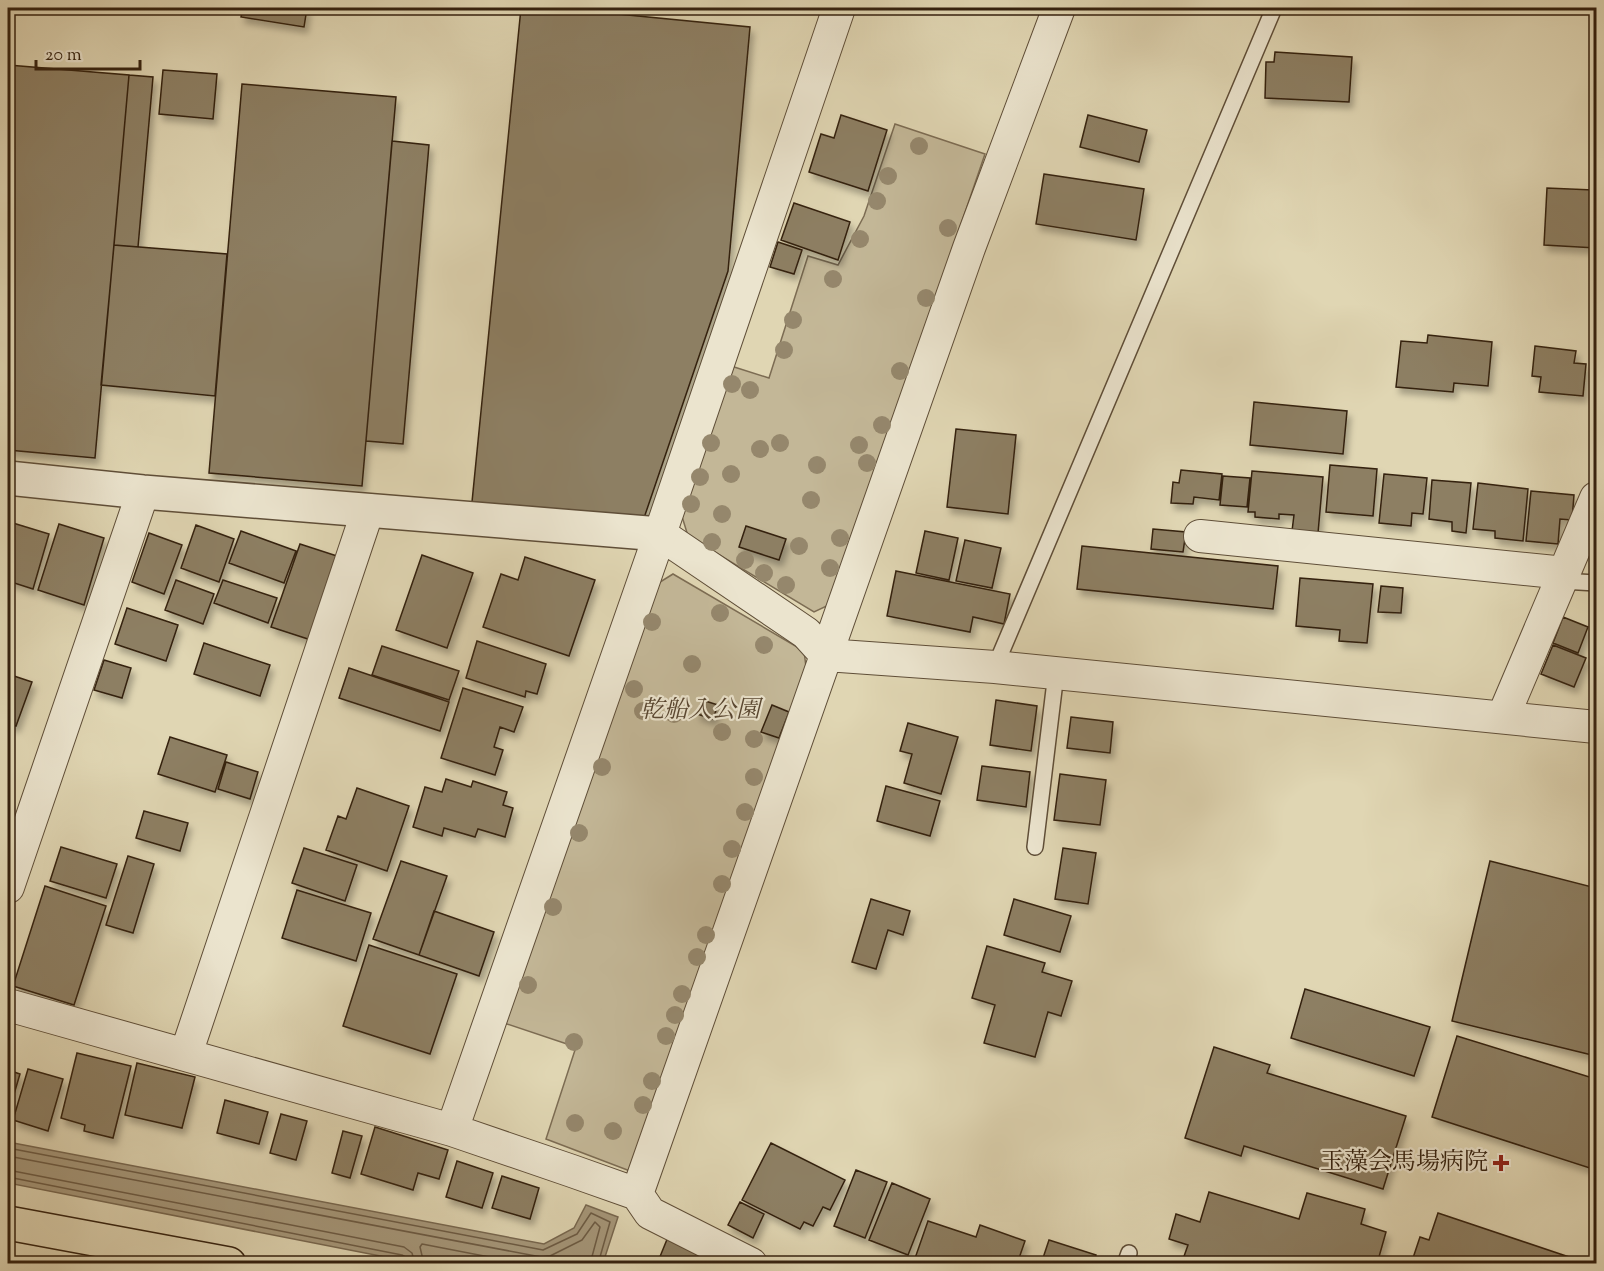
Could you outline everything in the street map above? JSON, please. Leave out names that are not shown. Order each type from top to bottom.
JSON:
[{"type":"main road","points":[[8,1223],[229,1263]]},
{"type":"street","points":[[452,1130],[660,534],[839,8]]},
{"type":"street","points":[[637,1194],[969,248],[1059,8]]},
{"type":"street","points":[[8,478],[143,492],[660,534],[798,628],[826,655],[995,667],[1596,727]]},
{"type":"street","points":[[8,887],[143,492]]},
{"type":"street","points":[[1503,717],[1596,498]]},
{"type":"street","points":[[186,1054],[368,510]]},
{"type":"street","points":[[1218,529],[1376,540],[1564,577]]},
{"type":"street","points":[[8,1005],[452,1130],[637,1194],[651,1213],[751,1263]]},
{"type":"lane","points":[[995,667],[1274,8]]},
{"type":"lane","points":[[1564,577],[1596,583]]},
{"type":"lane","points":[[1035,847],[1056,673]]},
{"type":"green space","points":[[895,124],[985,154],[831,604],[814,612],[688,536],[680,510],[731,366],[769,378],[808,256],[838,265],[864,216]]},
{"type":"green space","name":"乾船入公園","points":[[673,574],[804,651],[806,667],[630,1171],[546,1139],[576,1047],[504,1023],[652,587]]},
{"type":"water","points":[[8,1142],[544,1244],[574,1228],[586,1205],[618,1217],[603,1263],[416,1263],[8,1183]]},
{"type":"building","points":[[243,8],[307,8],[304,27],[241,17]]},
{"type":"building","points":[[521,8],[556,8],[750,27],[728,271],[644,518],[472,502]]},
{"type":"building","points":[[1275,52],[1352,57],[1349,102],[1265,98],[1266,62],[1274,62]]},
{"type":"building","points":[[8,65],[129,75],[95,458],[8,450]]},
{"type":"building","points":[[163,70],[217,74],[213,119],[159,114]]},
{"type":"building","points":[[129,75],[153,77],[138,247],[114,245]]},
{"type":"building","points":[[242,84],[396,97],[362,486],[209,473]]},
{"type":"building","points":[[841,115],[887,130],[868,191],[809,172],[821,134],[834,138]]},
{"type":"building","points":[[1088,115],[1147,130],[1139,162],[1080,147]]},
{"type":"building","points":[[392,141],[429,145],[403,444],[366,441]]},
{"type":"building","points":[[1044,174],[1144,189],[1136,240],[1036,224]]},
{"type":"building","points":[[1594,179],[1596,179],[1596,248],[1544,245],[1547,188],[1593,190]]},
{"type":"building","points":[[794,203],[850,222],[838,260],[781,240]]},
{"type":"building","points":[[778,242],[802,250],[794,274],[770,267]]},
{"type":"building","points":[[114,245],[227,254],[215,396],[101,385]]},
{"type":"building","points":[[1428,335],[1492,342],[1488,386],[1454,383],[1453,392],[1396,387],[1401,341],[1427,343]]},
{"type":"building","points":[[1535,346],[1576,351],[1574,363],[1586,364],[1583,396],[1539,392],[1541,377],[1532,376]]},
{"type":"building","points":[[1254,402],[1347,411],[1343,454],[1250,445]]},
{"type":"building","points":[[956,429],[1016,435],[1008,514],[947,507]]},
{"type":"building","points":[[1330,465],[1377,469],[1373,516],[1326,512]]},
{"type":"building","points":[[1181,470],[1222,474],[1219,500],[1194,497],[1193,504],[1171,503],[1173,482],[1179,483]]},
{"type":"building","points":[[1252,471],[1323,477],[1318,533],[1292,531],[1294,515],[1279,514],[1279,519],[1255,517],[1255,512],[1248,512]]},
{"type":"building","points":[[1384,474],[1427,478],[1423,514],[1412,513],[1411,526],[1379,523]]},
{"type":"building","points":[[1223,476],[1250,478],[1247,507],[1220,505]]},
{"type":"building","points":[[1432,480],[1471,483],[1466,533],[1452,531],[1452,522],[1429,519]]},
{"type":"building","points":[[1478,483],[1528,489],[1523,541],[1495,538],[1495,531],[1473,529]]},
{"type":"building","points":[[1531,491],[1574,495],[1572,520],[1560,519],[1558,544],[1526,541]]},
{"type":"building","points":[[13,523],[49,534],[33,589],[8,581],[8,541]]},
{"type":"building","points":[[59,524],[104,538],[84,605],[38,590]]},
{"type":"building","points":[[196,525],[234,539],[219,582],[181,568]]},
{"type":"building","points":[[746,526],[786,539],[779,560],[739,547]]},
{"type":"building","points":[[1153,529],[1186,532],[1183,552],[1151,549]]},
{"type":"building","points":[[241,531],[296,551],[284,583],[229,563]]},
{"type":"building","points":[[925,531],[958,538],[949,580],[916,573]]},
{"type":"building","points":[[149,533],[182,545],[164,594],[132,582]]},
{"type":"building","points":[[965,540],[1001,548],[992,588],[956,581]]},
{"type":"building","points":[[300,544],[340,557],[311,640],[271,627]]},
{"type":"building","points":[[1082,546],[1278,566],[1273,609],[1077,589]]},
{"type":"building","points":[[422,555],[473,573],[447,648],[396,630]]},
{"type":"building","points":[[525,557],[595,580],[569,656],[483,627],[501,574],[518,580]]},
{"type":"building","points":[[896,571],[1010,594],[1004,624],[973,617],[970,632],[887,616]]},
{"type":"building","points":[[1300,578],[1373,584],[1367,643],[1339,641],[1340,630],[1296,626]]},
{"type":"building","points":[[176,580],[214,594],[203,624],[165,610]]},
{"type":"building","points":[[223,580],[277,598],[268,623],[214,603]]},
{"type":"building","points":[[1381,586],[1403,588],[1401,613],[1378,612]]},
{"type":"building","points":[[127,608],[178,625],[166,661],[115,644]]},
{"type":"building","points":[[1563,617],[1588,627],[1578,653],[1553,643]]},
{"type":"building","points":[[477,641],[546,664],[537,694],[526,691],[525,697],[466,678]]},
{"type":"building","points":[[204,643],[270,665],[260,696],[194,674]]},
{"type":"building","points":[[1553,645],[1586,658],[1574,687],[1541,674]]},
{"type":"building","points":[[382,646],[459,671],[449,700],[372,675]]},
{"type":"building","points":[[104,660],[131,668],[122,698],[94,690]]},
{"type":"building","points":[[349,668],[449,702],[440,731],[339,698]]},
{"type":"building","points":[[8,674],[32,682],[16,726],[8,724]]},
{"type":"building","points":[[463,688],[523,707],[514,732],[500,727],[494,747],[503,750],[495,775],[441,758]]},
{"type":"building","points":[[702,700],[718,705],[713,719],[697,714]]},
{"type":"building","points":[[996,700],[1037,706],[1031,751],[990,745]]},
{"type":"building","points":[[772,705],[789,712],[779,738],[761,732]]},
{"type":"building","points":[[1071,717],[1113,722],[1110,753],[1067,748]]},
{"type":"building","points":[[908,723],[958,737],[941,794],[904,783],[912,754],[900,751]]},
{"type":"building","points":[[170,737],[227,755],[215,792],[158,774]]},
{"type":"building","points":[[226,762],[258,772],[250,799],[218,789]]},
{"type":"building","points":[[982,766],[1030,772],[1026,807],[977,800]]},
{"type":"building","points":[[1060,774],[1106,780],[1100,825],[1054,820]]},
{"type":"building","points":[[446,779],[471,787],[473,781],[507,792],[503,805],[513,808],[505,837],[478,829],[475,837],[444,828],[442,836],[413,827],[425,787],[442,792]]},
{"type":"building","points":[[886,786],[940,801],[930,836],[877,821]]},
{"type":"building","points":[[357,788],[409,806],[387,871],[326,850],[338,816],[346,819]]},
{"type":"building","points":[[144,811],[188,823],[180,851],[136,838]]},
{"type":"building","points":[[61,847],[117,864],[106,898],[50,881]]},
{"type":"building","points":[[304,848],[357,865],[345,901],[292,883]]},
{"type":"building","points":[[1063,848],[1096,853],[1088,904],[1055,899]]},
{"type":"building","points":[[128,856],[154,864],[133,933],[106,925]]},
{"type":"building","points":[[401,861],[447,876],[419,955],[373,939]]},
{"type":"building","points":[[1490,861],[1596,888],[1596,1056],[1452,1021]]},
{"type":"building","points":[[45,886],[106,906],[74,1005],[13,986]]},
{"type":"building","points":[[297,890],[371,913],[356,961],[282,938]]},
{"type":"building","points":[[871,899],[910,911],[903,935],[888,930],[876,969],[852,962]]},
{"type":"building","points":[[1014,899],[1071,916],[1060,952],[1004,935]]},
{"type":"building","points":[[434,911],[494,932],[479,976],[419,955]]},
{"type":"building","points":[[369,945],[457,974],[430,1054],[343,1026]]},
{"type":"building","points":[[987,946],[1045,963],[1042,972],[1072,981],[1061,1016],[1048,1012],[1035,1057],[984,1043],[995,1005],[972,998]]},
{"type":"building","points":[[1305,989],[1430,1027],[1414,1076],[1291,1038]]},
{"type":"building","points":[[1457,1036],[1596,1079],[1596,1170],[1432,1117]]},
{"type":"building","points":[[1214,1047],[1270,1065],[1267,1073],[1406,1116],[1383,1189],[1244,1146],[1241,1156],[1185,1138]]},
{"type":"building","points":[[77,1053],[131,1066],[113,1138],[84,1131],[85,1125],[61,1118]]},
{"type":"building","points":[[137,1063],[195,1077],[182,1128],[125,1115]]},
{"type":"building","points":[[28,1069],[63,1079],[48,1131],[13,1120]]},
{"type":"building","points":[[8,1070],[20,1074],[9,1111],[8,1111]]},
{"type":"building","points":[[225,1100],[268,1112],[259,1144],[217,1133]]},
{"type":"building","points":[[281,1114],[307,1121],[296,1160],[270,1153]]},
{"type":"building","points":[[375,1127],[448,1150],[439,1179],[418,1173],[413,1190],[361,1174]]},
{"type":"building","points":[[343,1131],[362,1136],[350,1178],[332,1173]]},
{"type":"building","points":[[771,1143],[845,1180],[830,1210],[823,1207],[813,1226],[804,1222],[800,1229],[742,1200]]},
{"type":"building","points":[[457,1161],[493,1173],[482,1208],[446,1197]]},
{"type":"building","points":[[856,1170],[887,1182],[865,1238],[834,1226]]},
{"type":"building","points":[[502,1176],[539,1188],[530,1219],[492,1208]]},
{"type":"building","points":[[892,1183],[930,1199],[908,1255],[869,1240]]},
{"type":"building","points":[[1209,1192],[1299,1219],[1307,1193],[1365,1209],[1361,1224],[1386,1232],[1377,1264],[1182,1262],[1188,1245],[1169,1239],[1176,1214],[1200,1222]]},
{"type":"building","points":[[740,1202],[764,1214],[753,1238],[728,1225]]},
{"type":"building","points":[[1438,1213],[1590,1264],[1411,1264],[1420,1237],[1429,1240]]},
{"type":"building","points":[[928,1221],[976,1237],[980,1225],[1025,1241],[1017,1264],[967,1264],[956,1258],[954,1264],[913,1264]]},
{"type":"building","points":[[668,1237],[705,1253],[701,1264],[657,1264]]},
{"type":"building","points":[[1049,1240],[1096,1255],[1093,1264],[1041,1264]]},
{"type":"place","name":"玉藻会馬場病院","points":[[1501,1163]]}]
